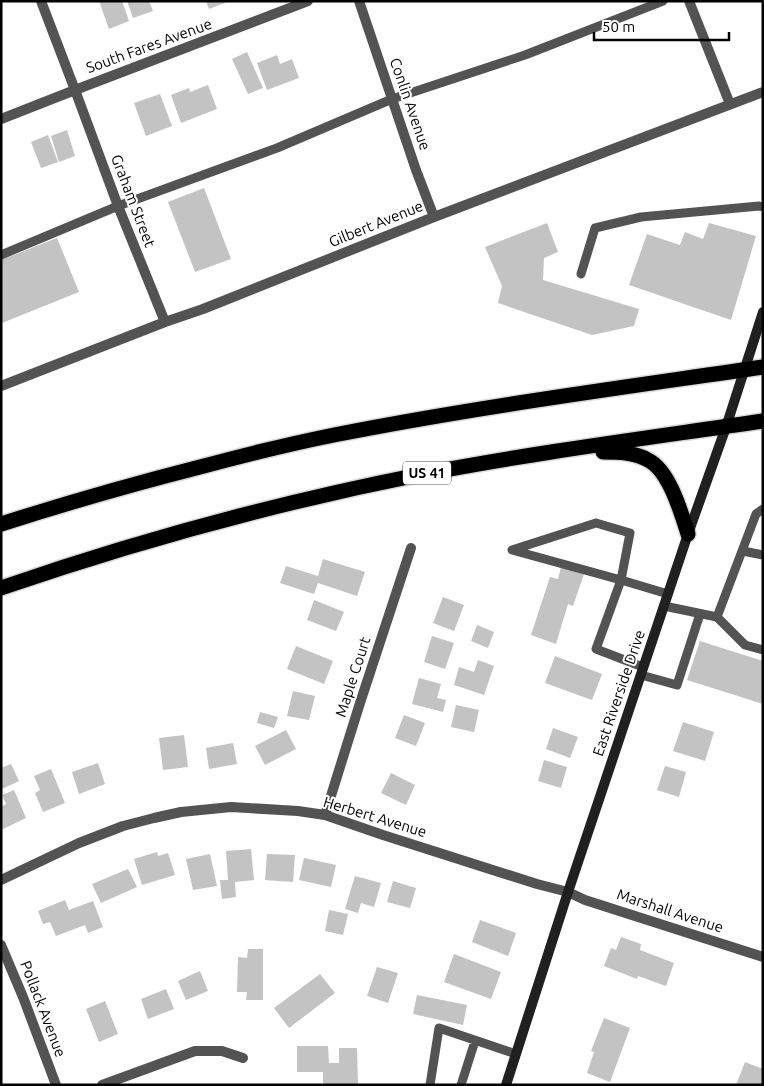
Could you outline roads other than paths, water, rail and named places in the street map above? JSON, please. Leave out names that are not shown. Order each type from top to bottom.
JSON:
[{"type":"highway","points":[[1,524],[145,481],[324,437],[464,411],[763,366]]},
{"type":"highway","name":"US 41","points":[[1,588],[98,556],[223,520],[313,498],[418,475],[536,455],[763,421]]},
{"type":"highway","points":[[536,455],[617,452],[635,455],[648,460],[657,465],[670,486],[688,534]]},
{"type":"street","name":"Graham Street","points":[[41,1],[118,206],[165,322]]},
{"type":"street","name":"South Fares Avenue","points":[[1,119],[308,1]]},
{"type":"street","name":"Conlin Avenue","points":[[359,1],[434,217]]},
{"type":"street","points":[[688,1],[730,104]]},
{"type":"street","name":"Gilbert Avenue","points":[[1,386],[203,309],[434,217],[763,92]]},
{"type":"street","name":"East Riverside Drive","points":[[506,1085],[568,892],[688,534],[726,427],[763,312]]},
{"type":"street","name":"Maple Court","points":[[325,815],[411,548]]},
{"type":"street","name":"Herbert Avenue","points":[[1,880],[79,843],[123,826],[181,812],[231,807],[298,811],[325,815],[537,884],[568,892]]},
{"type":"street","name":"Marshall Avenue","points":[[568,892],[585,900],[763,957]]},
{"type":"street","name":"Pollack Avenue","points":[[1,945],[56,1085]]},
{"type":"street","points":[[102,1085],[195,1051],[222,1051],[243,1058]]},
{"type":"lane","points":[[1,255],[118,206],[277,148],[392,99],[525,54],[663,1]]},
{"type":"lane","points":[[581,274],[595,228],[641,217],[763,207]]},
{"type":"lane","points":[[717,617],[756,514],[763,509]]},
{"type":"lane","points":[[668,594],[620,580],[593,572],[512,550],[596,523],[630,533],[620,580],[596,649],[677,685],[700,614]]},
{"type":"lane","points":[[742,551],[763,555]]},
{"type":"lane","points":[[664,606],[717,617],[745,645],[763,650]]},
{"type":"lane","points":[[430,1085],[439,1028],[516,1054]]},
{"type":"lane","points":[[460,1085],[475,1041]]}]
